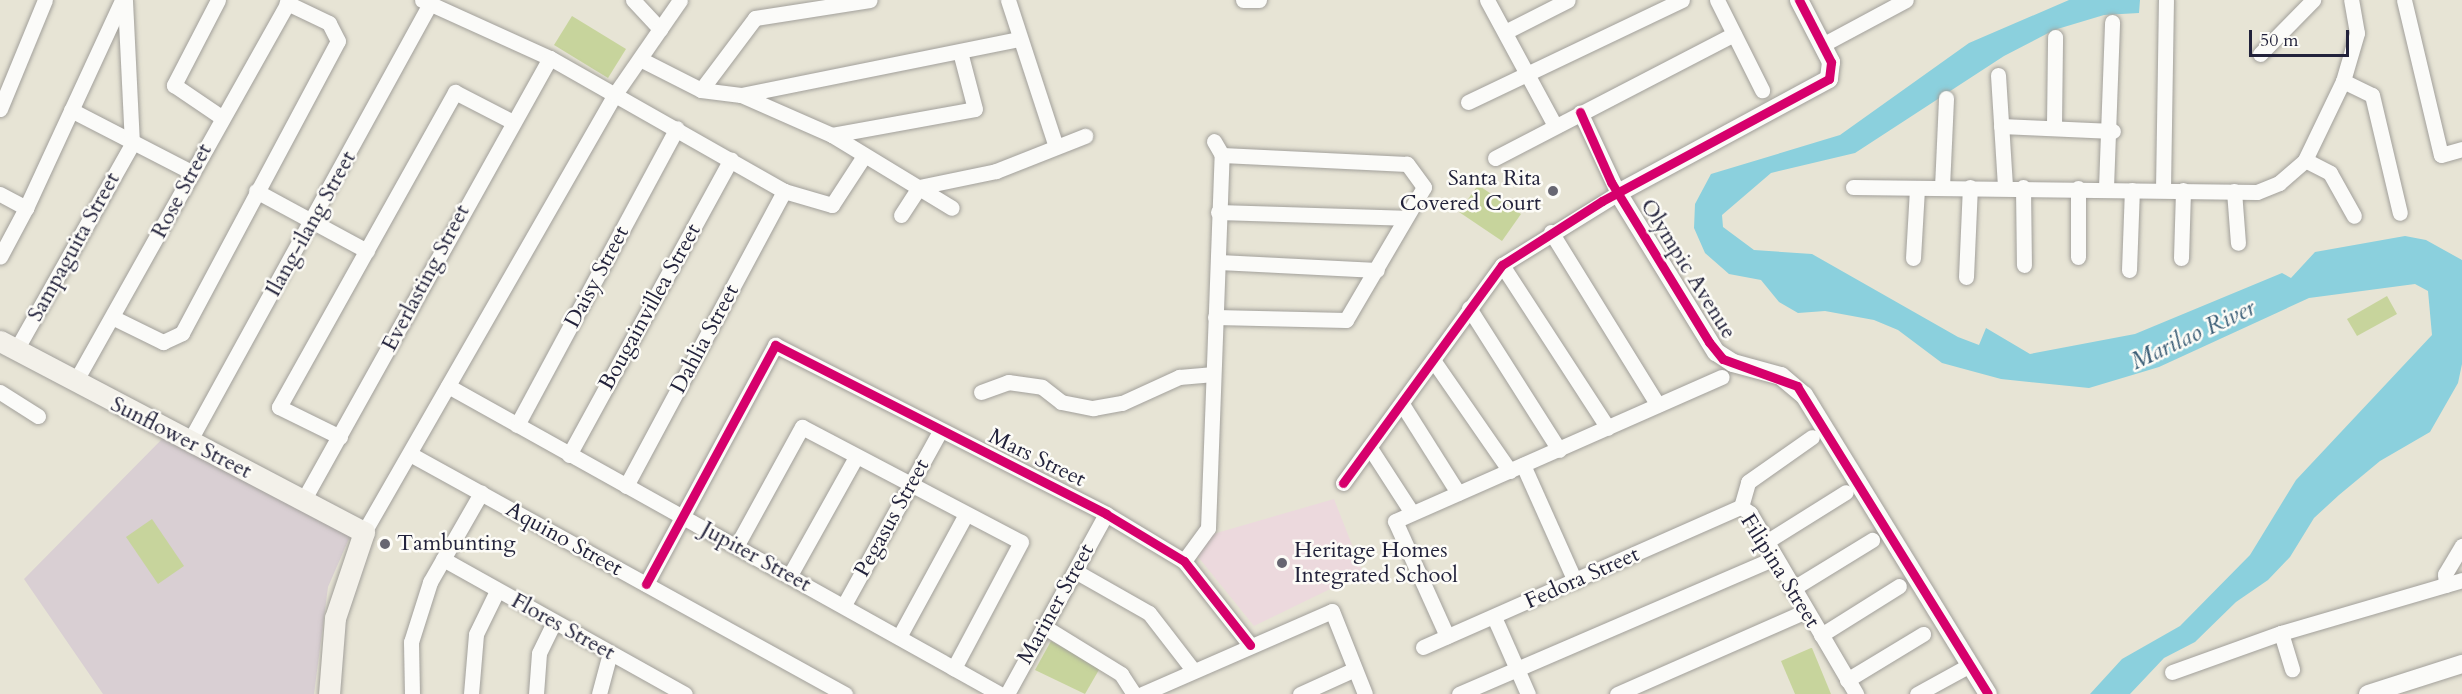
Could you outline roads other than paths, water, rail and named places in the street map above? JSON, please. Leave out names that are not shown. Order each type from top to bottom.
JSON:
[{"type":"main road","name":"Sunflower Street","points":[[8,346],[364,532]]},
{"type":"main road","points":[[329,694],[335,618],[364,532]]},
{"type":"street","points":[[0,109],[45,0]]},
{"type":"street","points":[[0,257],[26,208],[124,0]]},
{"type":"street","points":[[124,0],[132,144]]},
{"type":"street","points":[[218,0],[174,85],[221,117]]},
{"type":"street","points":[[633,0],[660,28]]},
{"type":"street","points":[[364,532],[615,94],[680,0]]},
{"type":"street","points":[[701,90],[755,18],[870,0]]},
{"type":"street","points":[[1008,0],[1055,144]]},
{"type":"street","points":[[1243,0],[1259,0]]},
{"type":"street","points":[[1487,0],[1507,32],[1555,126]]},
{"type":"street","points":[[1507,32],[1568,0]]},
{"type":"street","points":[[1468,102],[1682,0]]},
{"type":"street","points":[[1716,0],[1762,90]]},
{"type":"street","name":"Olympic Avenue","points":[[1799,0],[1832,68],[1824,83],[1618,192],[1716,352],[1733,363],[1781,376],[1804,395],[1988,694]]},
{"type":"street","points":[[1822,45],[1884,5],[1906,0]]},
{"type":"street","points":[[2163,189],[2166,0]]},
{"type":"street","points":[[2259,54],[2313,0]]},
{"type":"street","points":[[1853,187],[1917,189],[2005,186],[2258,192],[2279,183],[2305,160],[2343,81],[2357,33],[2351,0]]},
{"type":"street","points":[[2404,0],[2441,155],[2462,148]]},
{"type":"street","points":[[114,318],[156,340],[177,338],[338,41],[329,23],[288,2]]},
{"type":"street","name":"Rose Street","points":[[75,382],[114,318],[221,117],[288,2]]},
{"type":"street","points":[[426,2],[550,58],[784,190],[832,205],[864,156]]},
{"type":"street","name":"Ilang-ilang Street","points":[[189,442],[312,222],[426,2]]},
{"type":"street","points":[[2106,188],[2112,131],[2112,22]]},
{"type":"street","points":[[1495,158],[1734,34]]},
{"type":"street","points":[[2054,125],[2055,37]]},
{"type":"street","points":[[741,95],[1019,39]]},
{"type":"street","points":[[832,135],[975,109],[960,52]]},
{"type":"street","name":"Everlasting Street","points":[[304,499],[511,121],[550,58]]},
{"type":"street","points":[[640,59],[701,90],[741,95],[832,135],[952,208]]},
{"type":"street","points":[[1998,75],[2005,186]]},
{"type":"street","points":[[2343,81],[2372,95],[2400,213]]},
{"type":"street","points":[[340,437],[279,407],[455,92],[511,121]]},
{"type":"street","points":[[1942,187],[1946,98]]},
{"type":"street","points":[[71,110],[132,144],[191,172]]},
{"type":"street","points":[[1343,483],[1402,404],[1468,308],[1502,265],[1551,232],[1618,192],[1580,112]]},
{"type":"street","points":[[2001,126],[2054,125],[2112,131]]},
{"type":"street","name":"Daisy Street","points":[[517,425],[677,128]]},
{"type":"street","points":[[901,215],[919,186],[996,171],[1055,144],[1085,136]]},
{"type":"street","points":[[1184,561],[1208,528],[1211,374],[1219,262],[1218,212],[1222,155],[1214,141]]},
{"type":"street","name":"Sampaguita Street","points":[[8,346],[132,144]]},
{"type":"street","points":[[1215,317],[1346,320],[1424,187],[1407,164],[1222,155]]},
{"type":"street","name":"Bougainvillea Street","points":[[569,455],[730,159]]},
{"type":"street","points":[[2305,160],[2330,173],[2354,216]]},
{"type":"street","points":[[1966,277],[1970,187]]},
{"type":"street","points":[[2023,187],[2024,265]]},
{"type":"street","points":[[2078,188],[2078,257]]},
{"type":"street","points":[[1913,258],[1917,189]]},
{"type":"street","name":"Dahlia Street","points":[[626,486],[784,190]]},
{"type":"street","points":[[2129,270],[2132,190]]},
{"type":"street","points":[[2181,258],[2183,190]]},
{"type":"street","points":[[256,191],[367,251]]},
{"type":"street","points":[[2234,191],[2238,243]]},
{"type":"street","points":[[0,194],[26,208]]},
{"type":"street","points":[[1218,212],[1404,218]]},
{"type":"street","points":[[1551,232],[1658,405]]},
{"type":"street","points":[[1219,262],[1377,270]]},
{"type":"street","points":[[1502,265],[1608,428]]},
{"type":"street","points":[[1468,308],[1559,450]]},
{"type":"street","name":"Mars Street","points":[[683,518],[775,345],[1106,514],[1184,561],[1250,645]]},
{"type":"street","points":[[1433,360],[1516,468],[1575,581]]},
{"type":"street","points":[[981,392],[1008,382],[1042,387],[1060,402],[1093,408],[1122,403],[1179,377],[1211,374]]},
{"type":"street","points":[[1447,636],[1395,521],[1722,377]]},
{"type":"street","name":"Jupiter Street","points":[[448,386],[683,518],[737,545],[1000,694]]},
{"type":"street","points":[[0,392],[38,416]]},
{"type":"street","points":[[1402,404],[1458,493]]},
{"type":"street","points":[[737,545],[802,427],[1021,542],[954,668]]},
{"type":"street","name":"Pegasus Street","points":[[844,605],[940,431]]},
{"type":"street","name":"Filipina Street","points":[[1812,437],[1748,482],[1741,507],[1750,513],[1792,589],[1856,694]]},
{"type":"street","points":[[1370,448],[1412,513]]},
{"type":"street","name":"Aquino Street","points":[[410,454],[845,694]]},
{"type":"street","points":[[790,575],[856,456]]},
{"type":"street","points":[[1766,542],[1846,492]]},
{"type":"street","points":[[412,694],[411,642],[442,559],[481,493]]},
{"type":"street","name":"Fedora Street","points":[[1423,647],[1741,507]]},
{"type":"street","points":[[899,637],[966,514]]},
{"type":"street","name":"Mariner Street","points":[[1007,694],[1106,514]]},
{"type":"street","points":[[646,584],[683,518]]},
{"type":"street","points":[[1792,589],[1872,540]]},
{"type":"street","points":[[2446,585],[2445,574],[2462,546]]},
{"type":"street","points":[[1459,694],[1774,558]]},
{"type":"street","name":"Flores Street","points":[[442,559],[553,624],[685,694]]},
{"type":"street","points":[[1075,571],[1149,613],[1193,670]]},
{"type":"street","points":[[2172,672],[2281,633],[2462,580]]},
{"type":"street","points":[[1821,635],[1899,586]]},
{"type":"street","points":[[471,694],[476,634],[497,591]]},
{"type":"street","points":[[1142,694],[1332,610],[1365,694]]},
{"type":"street","points":[[1617,694],[1806,611]]},
{"type":"street","points":[[1494,617],[1528,694]]},
{"type":"street","points":[[536,694],[539,653],[553,624]]},
{"type":"street","points":[[1043,626],[1121,674],[1134,694]]},
{"type":"street","points":[[2281,633],[2292,669]]},
{"type":"street","points":[[1848,681],[1923,634]]},
{"type":"street","points":[[600,694],[610,654]]},
{"type":"street","points":[[2368,694],[2462,664]]},
{"type":"street","points":[[1917,694],[1970,665]]},
{"type":"street","points":[[1300,694],[1355,669]]},
{"type":"water","name":"Marilao River","points":[[2069,0],[2140,0],[2139,13],[2104,15],[2054,30],[2004,56],[1855,153],[1771,173],[1722,215],[1723,227],[1754,250],[1812,254],[1958,337],[1979,345],[1986,328],[2030,354],[2135,334],[2282,273],[2291,278],[2315,252],[2405,236],[2426,240],[2462,260],[2462,364],[2458,383],[2430,432],[2380,461],[2339,495],[2314,518],[2290,557],[2268,580],[2236,602],[2195,642],[2164,658],[2130,694],[2090,694],[2122,659],[2180,626],[2250,555],[2296,480],[2432,335],[2428,291],[2415,284],[2309,298],[2159,367],[2089,388],[2001,379],[1942,363],[1898,330],[1874,320],[1825,311],[1798,313],[1779,302],[1761,280],[1729,274],[1705,253],[1694,228],[1695,204],[1711,174],[1840,135],[1969,43]]},
{"type":"place","name":"Santa Rita Covered Court","points":[[1553,191]]},
{"type":"place","name":"Tambunting","points":[[385,544]]},
{"type":"place","name":"Heritage Homes Integrated School","points":[[1282,563]]}]
